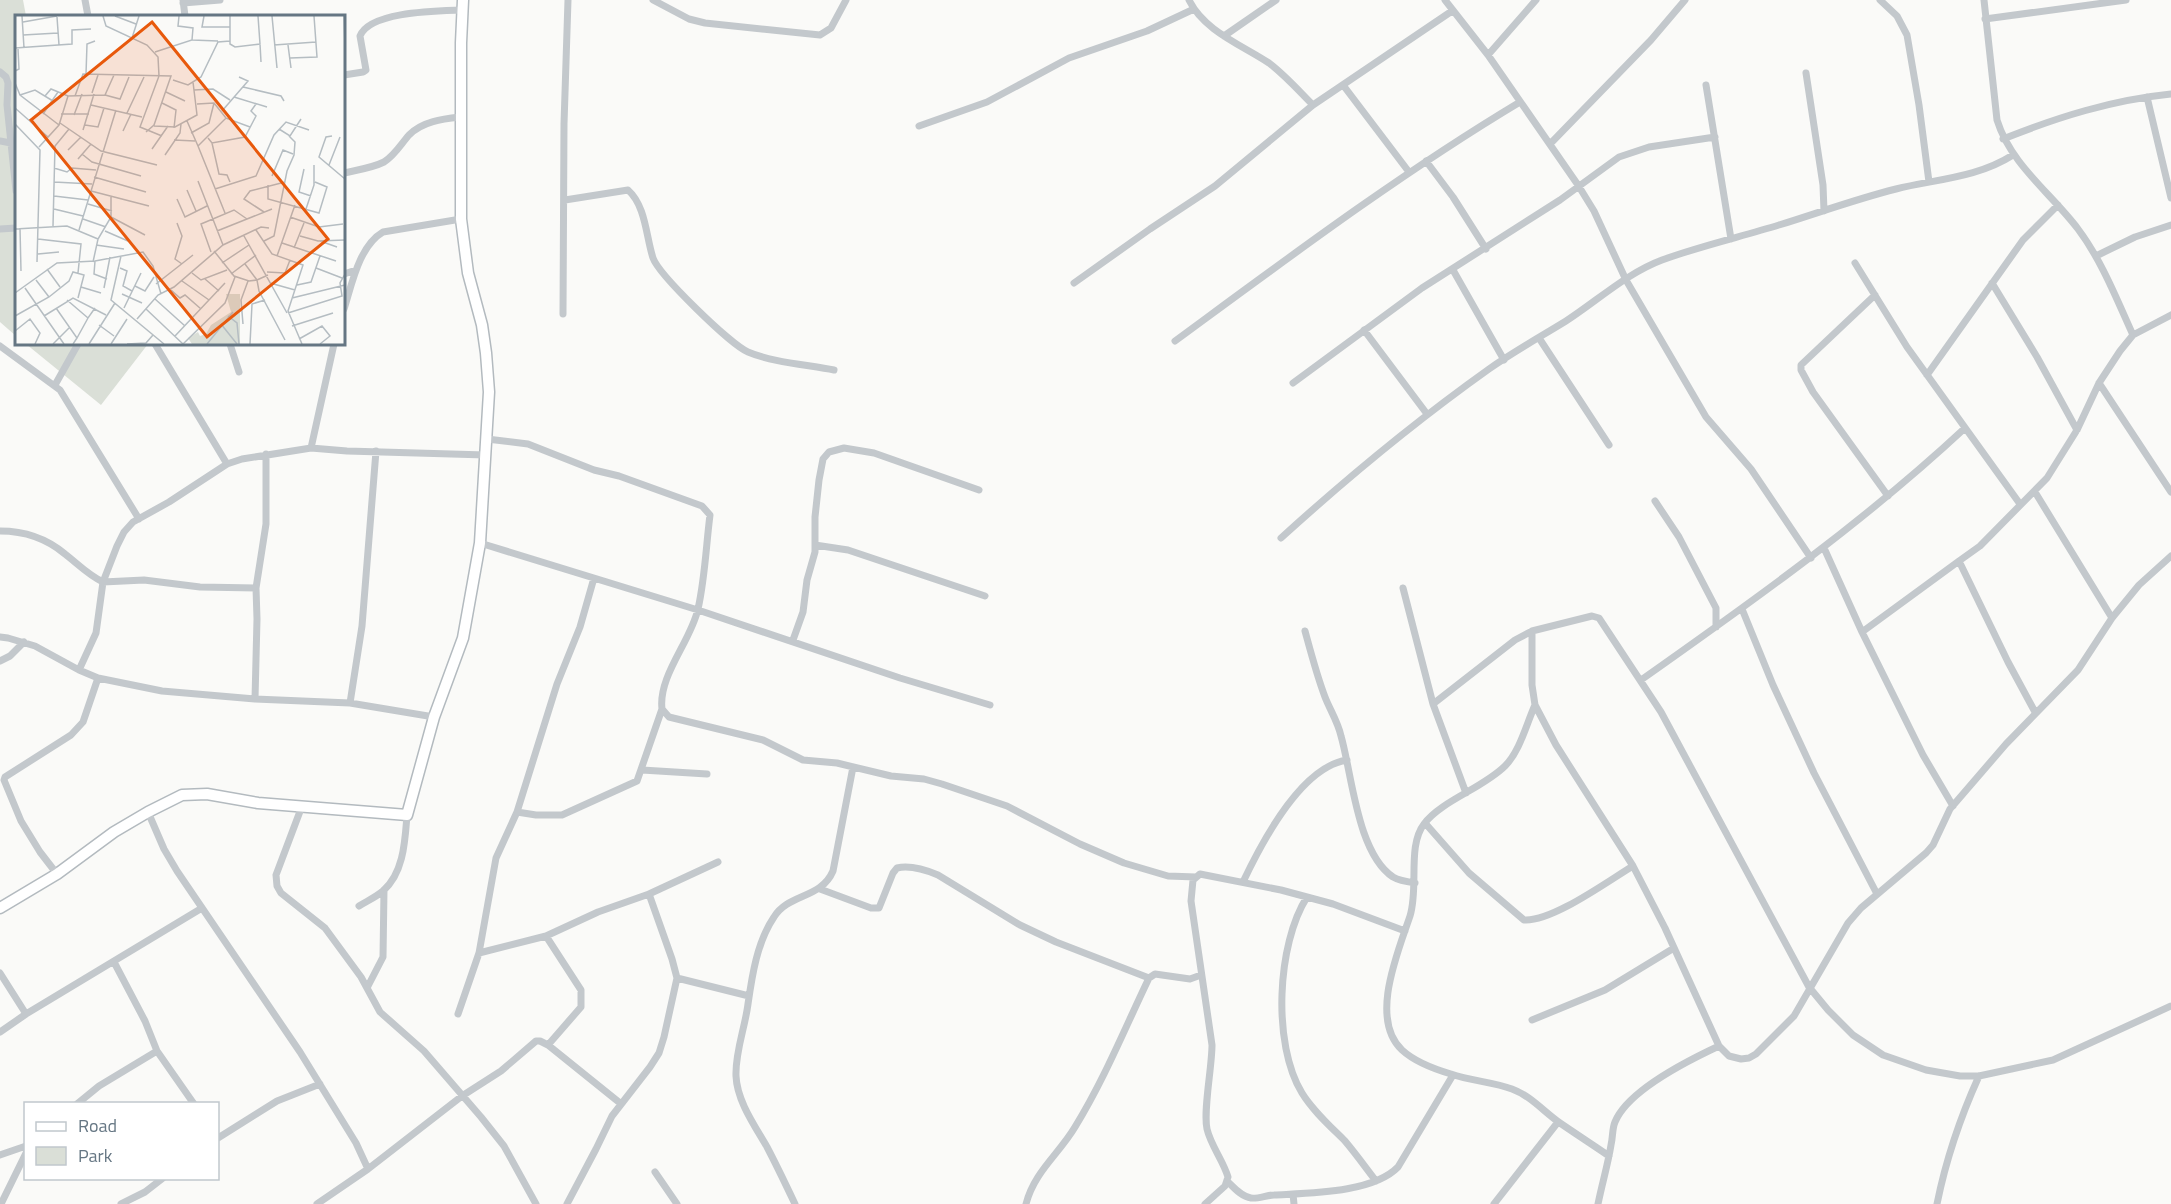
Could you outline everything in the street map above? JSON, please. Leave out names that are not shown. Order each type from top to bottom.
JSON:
[{"type":"street","points":[[85,0],[88,15]]},
{"type":"street","points":[[183,2],[220,0]]},
{"type":"street","points":[[563,314],[568,0]]},
{"type":"street","points":[[653,0],[689,19],[705,23],[820,35],[831,28],[846,0]]},
{"type":"street","points":[[1189,0],[1194,9],[1224,36],[1270,64],[1313,105]]},
{"type":"street","points":[[1224,36],[1276,0]]},
{"type":"street","points":[[1445,0],[1488,55],[1578,185],[1594,211],[1626,280],[1706,417],[1751,469],[1811,558]]},
{"type":"street","points":[[1488,55],[1536,0]]},
{"type":"street","points":[[1550,144],[1651,40],[1685,0]]},
{"type":"street","points":[[1880,0],[1896,16],[1906,35],[1919,105],[1929,182]]},
{"type":"street","points":[[1984,0],[1997,120],[2003,139],[2013,155],[2080,232],[2096,256],[2133,336]]},
{"type":"street","points":[[1986,19],[2126,0]]},
{"type":"street","points":[[345,75],[366,70],[360,36],[366,28],[386,18],[463,5],[461,219],[468,273],[482,325],[489,392],[480,543],[463,638],[434,717],[407,815],[401,860],[395,876],[384,890],[359,906]]},
{"type":"street","points":[[919,126],[987,102],[1069,58],[1147,31],[1194,9]]},
{"type":"street","points":[[1074,283],[1215,186],[1313,105],[1452,11]]},
{"type":"street","points":[[0,72],[8,83],[7,105],[15,181]]},
{"type":"street","points":[[1806,73],[1823,185],[1824,211]]},
{"type":"street","points":[[1343,85],[1409,172]]},
{"type":"street","points":[[1706,86],[1731,239]]},
{"type":"street","points":[[2003,139],[2093,107],[2171,94]]},
{"type":"street","points":[[2147,97],[2171,198]]},
{"type":"street","points":[[1175,341],[1409,172],[1520,102]]},
{"type":"street","points":[[345,173],[371,167],[384,161],[418,128],[432,121],[461,117]]},
{"type":"street","points":[[1293,383],[1422,288],[1560,200],[1619,157],[1633,151],[1714,137]]},
{"type":"street","points":[[0,141],[11,143]]},
{"type":"street","points":[[1281,538],[1379,452],[1427,414],[1504,360],[1659,261],[1863,198],[1965,175],[2000,163],[2013,155]]},
{"type":"street","points":[[1426,161],[1453,197],[1486,249]]},
{"type":"street","points":[[565,200],[628,190],[632,192],[643,218],[654,260],[669,281],[734,344],[751,353],[834,370]]},
{"type":"street","points":[[1927,375],[2023,240],[2058,205]]},
{"type":"street","points":[[345,306],[356,270],[372,240],[383,232],[461,219]]},
{"type":"street","points":[[2096,256],[2135,237],[2171,225]]},
{"type":"street","points":[[0,229],[15,228]]},
{"type":"street","points":[[1855,263],[1907,347],[2020,504]]},
{"type":"street","points":[[345,274],[356,270]]},
{"type":"street","points":[[1453,270],[1504,360]]},
{"type":"street","points":[[1992,283],[2037,357],[2076,429]]},
{"type":"street","points":[[1875,295],[1802,365],[1801,370],[1813,392],[1888,496]]},
{"type":"street","points":[[1862,632],[1980,546],[2020,504],[2035,492],[2047,478],[2076,429],[2099,383],[2120,351],[2133,336],[2171,315]]},
{"type":"street","points":[[1364,330],[1427,414]]},
{"type":"street","points":[[1539,338],[1609,445]]},
{"type":"street","points":[[55,385],[77,345]]},
{"type":"street","points":[[156,345],[227,464]]},
{"type":"street","points":[[230,345],[239,372]]},
{"type":"street","points":[[311,448],[334,345]]},
{"type":"street","points":[[0,346],[55,385],[67,399],[139,519]]},
{"type":"street","points":[[2099,383],[2171,492]]},
{"type":"street","points":[[1641,680],[1824,548],[1888,496],[1965,428]]},
{"type":"street","points":[[487,439],[528,444],[594,470],[620,476],[702,506],[710,515],[698,610],[667,680],[661,704],[662,710],[637,780],[562,815],[517,812]]},
{"type":"street","points":[[79,670],[96,633],[103,582],[124,531],[133,522],[169,502],[227,464],[266,454],[311,448],[486,455]]},
{"type":"street","points":[[793,640],[803,612],[815,545],[815,517],[823,459],[829,452],[835,449],[853,448],[874,453],[978,490]]},
{"type":"street","points":[[350,703],[362,626],[371,537],[376,452]]},
{"type":"street","points":[[255,699],[258,619],[256,588],[266,524],[266,454]]},
{"type":"street","points":[[2035,492],[2112,618]]},
{"type":"street","points":[[1655,501],[1679,537],[1716,608],[1730,618]]},
{"type":"street","points":[[0,531],[27,533],[46,541],[89,575],[103,582],[144,580],[200,587],[256,588]]},
{"type":"street","points":[[480,543],[793,640],[900,678],[990,705]]},
{"type":"street","points":[[815,545],[848,550],[984,596]]},
{"type":"street","points":[[1824,548],[1862,632],[1923,755],[1953,806]]},
{"type":"street","points":[[1532,631],[1532,685],[1535,705],[1556,746],[1633,866],[1719,1046],[1729,1056],[1741,1059],[1756,1054],[1794,1016],[1848,923],[1861,908],[1933,845],[1953,806],[2035,712],[2078,670],[2112,618],[2139,585],[2171,556]]},
{"type":"street","points":[[1959,561],[2035,712]]},
{"type":"street","points":[[458,1014],[479,953],[496,858],[517,812],[554,693],[580,627],[594,578]]},
{"type":"street","points":[[1403,588],[1433,704],[1466,793]]},
{"type":"street","points":[[1716,608],[1716,627]]},
{"type":"street","points":[[1742,609],[1773,685],[1814,773],[1877,894]]},
{"type":"street","points":[[1433,704],[1515,640],[1532,631],[1595,616],[1599,618],[1641,680],[1683,750],[1809,987],[1853,1035],[1883,1055],[1926,1070],[1960,1076],[1978,1076],[2052,1060],[2171,1006]]},
{"type":"street","points":[[1305,631],[1324,695],[1341,734],[1362,828],[1371,847],[1389,873],[1396,878],[1415,883]]},
{"type":"street","points":[[0,637],[24,642],[46,651],[98,678],[162,691],[255,699],[350,703],[434,717]]},
{"type":"street","points":[[0,661],[10,656],[24,642]]},
{"type":"street","points":[[57,874],[21,821],[4,780],[5,777],[79,728],[98,678]]},
{"type":"street","points":[[1535,705],[1510,760],[1486,782],[1466,793],[1425,823],[1416,841],[1414,899],[1388,988],[1389,1026],[1401,1049],[1424,1064],[1453,1075],[1510,1088],[1533,1101],[1558,1122],[1609,1156]]},
{"type":"street","points":[[662,710],[669,717],[763,740],[803,760],[853,767],[891,776],[924,779],[977,795],[1007,806],[1080,844],[1124,863],[1168,876],[1205,875],[1307,897],[1363,914],[1405,931]]},
{"type":"street","points":[[1243,882],[1265,837],[1297,793],[1330,764],[1347,760]]},
{"type":"street","points":[[795,1204],[742,1101],[736,1079],[736,1060],[758,956],[775,915],[789,902],[820,889],[833,871],[853,767]]},
{"type":"street","points":[[642,770],[707,774]]},
{"type":"street","points":[[0,908],[57,874],[114,832],[182,795],[207,794],[258,803],[407,815]]},
{"type":"street","points":[[302,806],[276,875],[277,886],[287,899],[325,928],[367,988],[380,1012],[424,1051],[504,1146],[536,1204]]},
{"type":"street","points":[[148,812],[164,849],[320,1084],[356,1143],[368,1169]]},
{"type":"street","points":[[1425,823],[1469,873],[1524,920],[1536,919],[1556,912],[1633,866]]},
{"type":"street","points":[[479,953],[546,936],[598,912],[650,894],[718,862]]},
{"type":"street","points":[[820,889],[871,908],[879,908],[897,868],[925,870],[1020,925],[1056,942],[1149,978]]},
{"type":"street","points":[[1196,877],[1193,880],[1191,901],[1212,1044],[1206,1121],[1210,1137],[1226,1170],[1228,1182],[1236,1190],[1251,1198],[1293,1194],[1347,1188],[1376,1181],[1391,1174],[1398,1167],[1453,1075]]},
{"type":"street","points":[[367,988],[383,957],[384,890]]},
{"type":"street","points":[[567,1204],[612,1116],[659,1053],[677,978],[650,894]]},
{"type":"street","points":[[1307,897],[1298,912],[1285,963],[1283,986],[1287,1054],[1293,1075],[1303,1094],[1347,1143],[1376,1181]]},
{"type":"street","points":[[0,1032],[202,908]]},
{"type":"street","points":[[546,936],[581,990],[582,999],[581,1007],[548,1045]]},
{"type":"street","points":[[1532,1020],[1605,990],[1674,948]]},
{"type":"street","points":[[114,962],[145,1021],[157,1051],[193,1102]]},
{"type":"street","points":[[0,973],[27,1014]]},
{"type":"street","points":[[1026,1204],[1033,1183],[1069,1136],[1088,1104],[1149,978],[1155,974],[1190,979],[1201,975]]},
{"type":"street","points":[[677,978],[749,996]]},
{"type":"street","points":[[317,1204],[368,1169],[462,1096],[507,1066],[536,1041],[548,1045],[620,1104]]},
{"type":"street","points":[[1598,1204],[1614,1125],[1625,1106],[1683,1062],[1719,1046]]},
{"type":"street","points":[[79,1102],[99,1086],[157,1051]]},
{"type":"street","points":[[1937,1204],[1950,1149],[1978,1076]]},
{"type":"street","points":[[219,1137],[277,1101],[320,1084]]},
{"type":"street","points":[[1494,1204],[1558,1122]]},
{"type":"street","points":[[0,1155],[24,1147]]},
{"type":"street","points":[[1,1204],[24,1157]]},
{"type":"street","points":[[655,1172],[677,1204]]},
{"type":"street","points":[[121,1204],[145,1192],[162,1180]]},
{"type":"street","points":[[1205,1204],[1228,1182]]},
{"type":"street","points":[[1293,1194],[1294,1204]]},
{"type":"green space","points":[[0,0],[23,0],[26,15],[15,15],[15,335],[0,322]]},
{"type":"green space","points":[[27,345],[147,345],[101,405]]}]
